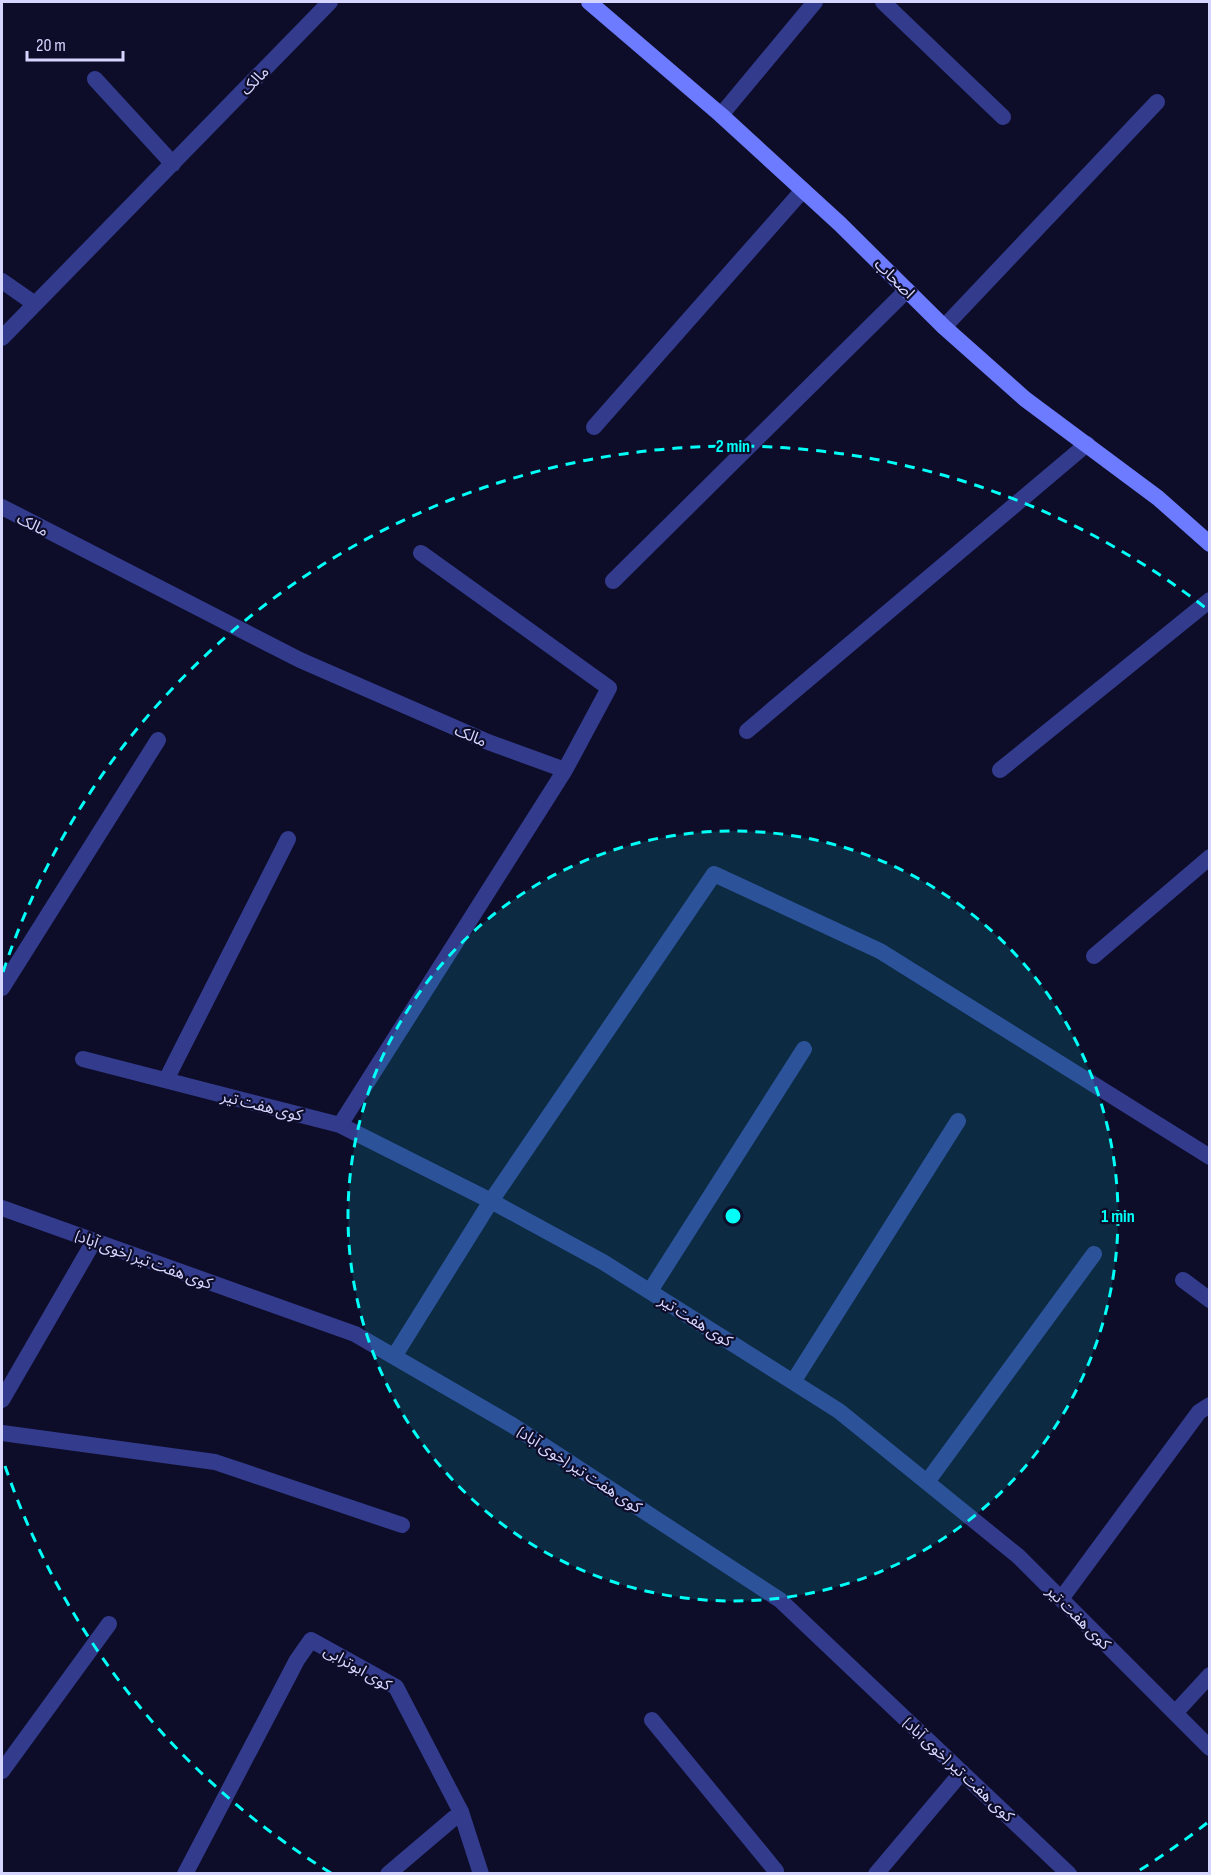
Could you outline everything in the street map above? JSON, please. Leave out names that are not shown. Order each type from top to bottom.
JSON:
[{"type":"main road","name":"اصحاب","points":[[589,2],[722,115],[944,327],[1025,399],[1158,498],[1209,544]]},
{"type":"street","name":"مالک","points":[[2,338],[330,2]]},
{"type":"street","points":[[722,115],[815,2]]},
{"type":"street","points":[[883,2],[1003,117]]},
{"type":"street","points":[[95,79],[173,164]]},
{"type":"street","points":[[944,327],[1157,102]]},
{"type":"street","points":[[594,427],[803,190]]},
{"type":"street","points":[[2,281],[35,304]]},
{"type":"street","points":[[613,581],[907,290]]},
{"type":"street","points":[[747,731],[1088,444]]},
{"type":"street","name":"مالک","points":[[2,507],[300,660],[488,742],[565,770]]},
{"type":"street","points":[[340,1125],[565,770],[609,688],[421,554]]},
{"type":"street","points":[[1000,770],[1209,600]]},
{"type":"street","points":[[2,988],[158,740]]},
{"type":"street","points":[[166,1080],[288,839]]},
{"type":"street","points":[[1094,956],[1209,857]]},
{"type":"street","points":[[395,1355],[491,1201],[714,874],[880,951],[1209,1157]]},
{"type":"street","points":[[650,1291],[804,1049]]},
{"type":"street","name":"کوی هفت تیر","points":[[83,1059],[340,1125],[491,1201],[603,1262],[840,1412],[1018,1556],[1209,1748]]},
{"type":"street","points":[[793,1382],[958,1121]]},
{"type":"street","name":"کوی هفت تیر (خوی آباد)","points":[[2,1208],[355,1334],[395,1355],[512,1425],[780,1600],[1069,1874]]},
{"type":"street","points":[[2,1400],[94,1241]]},
{"type":"street","points":[[927,1482],[1094,1254]]},
{"type":"street","points":[[1183,1280],[1209,1300]]},
{"type":"street","points":[[1061,1599],[1199,1412],[1209,1405]]},
{"type":"street","points":[[2,1433],[215,1462],[402,1525]]},
{"type":"street","points":[[2,1772],[109,1624]]},
{"type":"street","name":"کوی ابوترابی","points":[[185,1874],[297,1660],[311,1640],[396,1687],[461,1812],[481,1874]]},
{"type":"street","points":[[1175,1713],[1209,1675]]},
{"type":"street","points":[[652,1720],[776,1871],[774,1874]]},
{"type":"street","points":[[876,1874],[962,1772]]},
{"type":"street","points":[[388,1874],[461,1812]]}]
